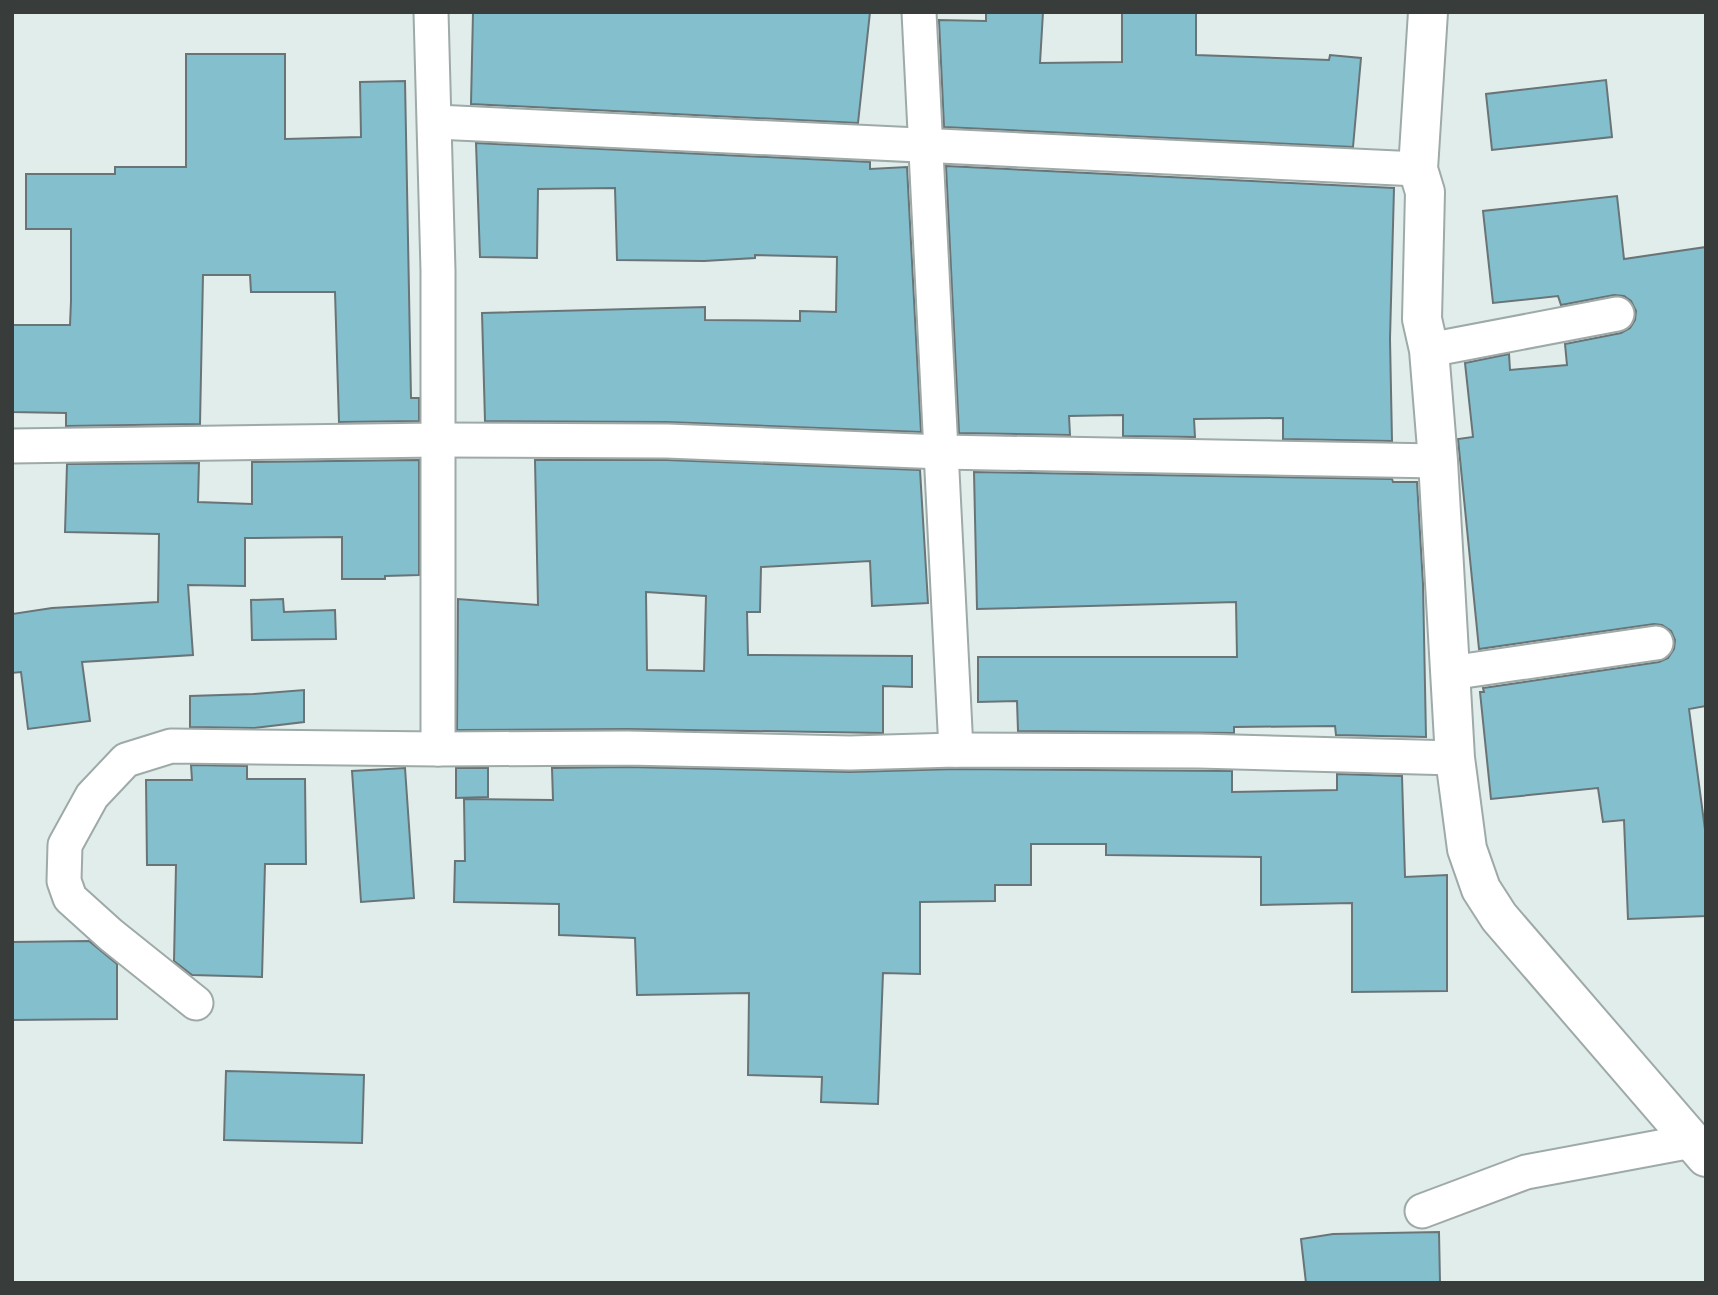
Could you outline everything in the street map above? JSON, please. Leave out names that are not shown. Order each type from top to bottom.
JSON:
[{"type":"street","points":[[431,12],[436,122],[438,749]]},
{"type":"street","points":[[919,12],[956,750]]},
{"type":"street","points":[[1428,12],[1418,169],[1425,192],[1422,319],[1429,350],[1455,758],[1467,849],[1481,889],[1499,917],[1699,1149]]},
{"type":"street","points":[[436,122],[1418,169]]},
{"type":"street","points":[[1429,350],[1617,314]]},
{"type":"street","points":[[12,446],[437,440],[667,441],[942,452],[1438,461]]},
{"type":"street","points":[[1450,673],[1656,643]]},
{"type":"street","points":[[197,1003],[70,898],[64,881],[65,845],[92,796],[126,760],[171,746],[627,748],[850,753],[956,750],[1199,751],[1455,758]]},
{"type":"street","points":[[1422,1211],[1526,1172],[1699,1149]]},
{"type":"building","points":[[473,12],[870,12],[858,123],[471,104]]},
{"type":"building","points":[[986,12],[1043,12],[1040,63],[1122,62],[1122,12],[1196,12],[1196,55],[1329,60],[1330,55],[1361,58],[1353,147],[944,127],[939,20],[986,21]]},
{"type":"building","points":[[186,54],[285,54],[285,139],[361,137],[360,82],[405,81],[411,398],[419,398],[419,421],[339,422],[335,292],[251,292],[250,275],[203,275],[200,424],[66,426],[66,413],[12,412],[12,325],[70,325],[71,229],[26,229],[26,174],[115,174],[115,167],[186,167]]},
{"type":"building","points":[[1606,80],[1612,137],[1492,150],[1486,94]]},
{"type":"building","points":[[476,143],[870,162],[870,169],[907,167],[921,432],[667,422],[485,421],[482,313],[705,307],[705,320],[800,321],[800,311],[836,312],[837,257],[755,255],[755,258],[704,261],[617,260],[615,188],[538,189],[537,258],[480,257]]},
{"type":"building","points":[[946,166],[1394,188],[1390,339],[1392,441],[1283,439],[1283,418],[1194,419],[1195,437],[1123,436],[1123,415],[1069,416],[1070,435],[959,433]]},
{"type":"building","points":[[1617,196],[1624,259],[1706,247],[1706,706],[1689,709],[1706,837],[1706,916],[1628,919],[1624,820],[1603,822],[1598,788],[1491,799],[1480,692],[1484,692],[1483,688],[1659,662],[1668,658],[1674,649],[1675,640],[1671,631],[1662,625],[1654,624],[1479,649],[1458,439],[1473,437],[1465,363],[1509,354],[1510,370],[1567,365],[1565,344],[1621,333],[1630,328],[1636,311],[1631,301],[1624,296],[1614,295],[1561,305],[1558,296],[1493,303],[1483,211]]},
{"type":"building","points":[[419,460],[419,575],[385,576],[385,579],[342,579],[342,537],[245,538],[245,586],[188,585],[193,655],[82,662],[90,721],[28,729],[21,672],[12,673],[12,614],[52,608],[158,602],[159,534],[65,532],[67,464],[199,463],[198,502],[252,504],[252,462]]},
{"type":"building","points":[[535,460],[667,460],[920,470],[928,603],[872,606],[870,561],[761,567],[760,612],[747,612],[748,655],[912,656],[912,687],[883,686],[883,733],[627,729],[457,730],[458,599],[538,605]],"holes":[[[646,592],[706,596],[704,671],[647,670]]]},
{"type":"building","points":[[974,472],[1392,479],[1393,482],[1417,482],[1423,584],[1426,737],[1336,735],[1335,726],[1234,727],[1234,733],[1018,731],[1017,701],[978,702],[978,657],[1237,657],[1236,602],[977,609]]},
{"type":"building","points":[[283,599],[284,612],[335,610],[336,639],[252,640],[251,600]]},
{"type":"building","points":[[304,690],[304,722],[254,728],[190,727],[190,696]]},
{"type":"building","points":[[191,765],[247,766],[247,779],[305,779],[306,864],[265,864],[262,977],[192,975],[174,961],[176,865],[147,865],[146,780],[192,780]]},
{"type":"building","points":[[405,768],[414,898],[361,902],[352,771]]},
{"type":"building","points":[[456,768],[488,768],[488,797],[456,798]]},
{"type":"building","points":[[552,768],[850,772],[956,769],[1232,771],[1232,792],[1337,790],[1337,774],[1402,776],[1405,877],[1447,875],[1447,991],[1352,992],[1352,903],[1261,905],[1261,857],[1106,855],[1106,844],[1031,844],[1031,885],[995,885],[995,901],[920,902],[920,974],[883,973],[878,1104],[821,1102],[822,1077],[748,1075],[749,993],[637,995],[635,938],[559,935],[559,904],[454,902],[455,861],[465,861],[464,799],[553,800]]},
{"type":"building","points":[[89,941],[117,964],[117,1019],[12,1020],[12,942]]},
{"type":"building","points":[[226,1071],[364,1075],[362,1143],[224,1140]]},
{"type":"building","points":[[1439,1232],[1440,1283],[1306,1283],[1301,1239],[1333,1234]]}]
